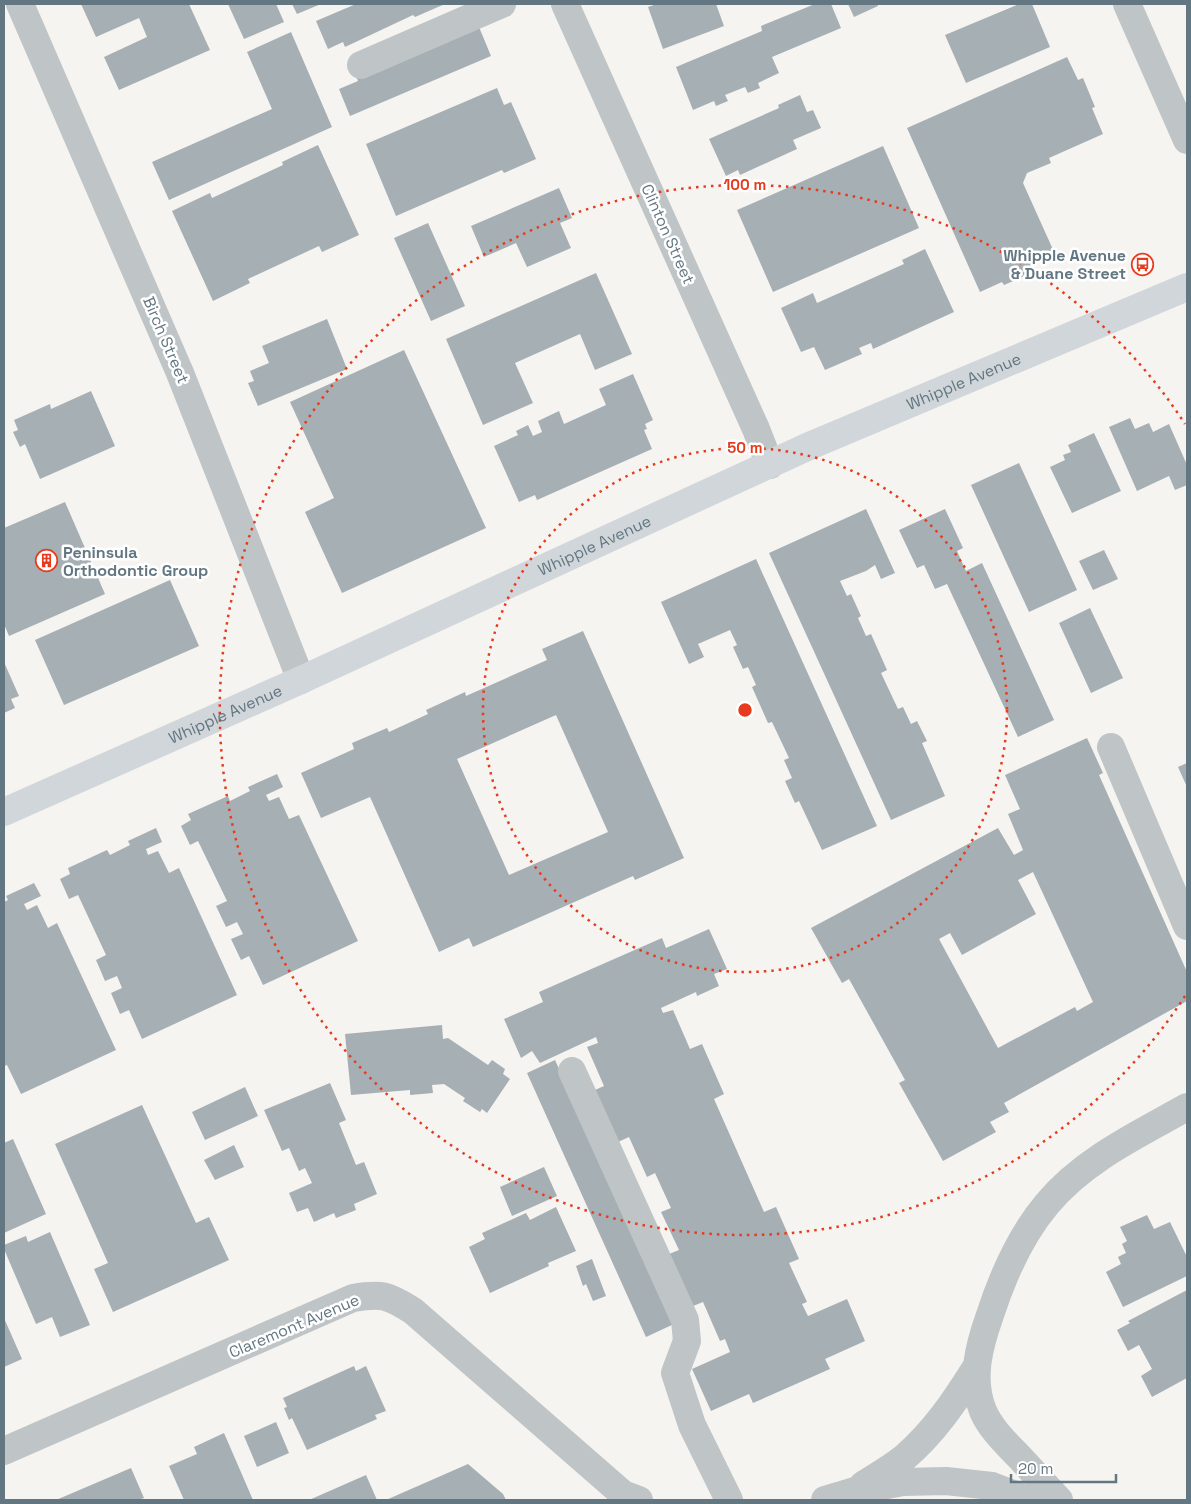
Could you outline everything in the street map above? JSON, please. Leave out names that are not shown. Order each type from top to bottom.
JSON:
[{"type":"main road","name":"Whipple Avenue","points":[[4,812],[301,680],[807,447],[1187,287]]},
{"type":"street","name":"Birch Street","points":[[20,4],[180,373],[301,680]]},
{"type":"street","points":[[361,65],[502,4]]},
{"type":"street","name":"Clinton Street","points":[[565,4],[756,429],[770,465]]},
{"type":"street","points":[[1127,4],[1187,140]]},
{"type":"street","points":[[1111,748],[1187,926]]},
{"type":"street","points":[[572,1071],[685,1320],[687,1341],[675,1372],[692,1425],[729,1500]]},
{"type":"street","points":[[855,1491],[904,1458],[929,1434],[951,1408],[975,1369],[1000,1284],[1020,1243],[1047,1203],[1080,1172],[1117,1146],[1187,1107]]},
{"type":"street","name":"Claremont Avenue","points":[[4,1452],[353,1298],[374,1295],[395,1300],[412,1311],[629,1498]]},
{"type":"street","points":[[975,1369],[977,1391],[983,1412],[1000,1437],[1059,1500]]},
{"type":"street","points":[[825,1500],[855,1491],[903,1482],[946,1481],[992,1486],[1028,1500]]},
{"type":"building","points":[[81,4],[189,4],[210,50],[119,90],[104,57],[147,37],[139,18],[96,37]]},
{"type":"building","points":[[228,4],[276,4],[284,22],[244,39]]},
{"type":"building","points":[[292,4],[321,4],[297,14]]},
{"type":"building","points":[[356,4],[445,4],[415,17],[413,15],[345,47],[343,42],[328,49],[316,21]]},
{"type":"building","points":[[657,4],[716,4],[724,26],[663,49],[648,7]]},
{"type":"building","points":[[815,4],[831,4],[841,28],[772,57],[779,73],[758,83],[760,88],[748,93],[745,87],[725,95],[728,101],[716,106],[714,101],[693,110],[676,67],[762,31],[761,26]]},
{"type":"building","points":[[848,4],[877,4],[878,6],[854,17]]},
{"type":"building","points":[[1019,4],[1032,4],[1050,47],[966,83],[945,35]]},
{"type":"building","points":[[479,27],[491,56],[350,116],[339,89],[358,81],[356,76]]},
{"type":"building","points":[[291,32],[332,127],[169,200],[152,162],[272,109],[247,52]]},
{"type":"building","points":[[1067,57],[1078,80],[1083,78],[1095,107],[1092,108],[1103,134],[1049,158],[1051,163],[1027,173],[1023,183],[1055,254],[1031,265],[1034,272],[1004,285],[1002,282],[980,292],[907,128]]},
{"type":"building","points":[[497,88],[504,105],[511,102],[536,159],[504,173],[502,170],[396,216],[366,144]]},
{"type":"building","points":[[800,95],[807,112],[813,110],[821,128],[793,140],[797,149],[740,175],[738,170],[726,176],[709,139],[779,108],[778,105]]},
{"type":"building","points":[[318,145],[359,235],[322,252],[319,246],[248,279],[250,283],[213,301],[172,211],[210,193],[212,198],[283,165],[282,162]]},
{"type":"building","points":[[883,146],[919,228],[773,292],[737,210]]},
{"type":"building","points":[[559,188],[572,218],[560,223],[571,248],[527,267],[516,243],[484,257],[471,226]]},
{"type":"building","points":[[428,223],[465,306],[431,321],[394,238]]},
{"type":"building","points":[[925,249],[954,312],[873,349],[871,343],[859,348],[862,354],[825,370],[814,347],[801,352],[781,308],[813,293],[817,303],[904,264],[902,260]]},
{"type":"building","points":[[596,273],[632,354],[595,370],[580,334],[515,363],[533,403],[483,425],[446,339]]},
{"type":"building","points":[[327,319],[347,369],[258,406],[248,383],[254,381],[250,371],[269,363],[262,346]]},
{"type":"building","points":[[404,350],[486,528],[342,593],[305,512],[334,498],[290,402]]},
{"type":"building","points":[[633,374],[653,420],[645,424],[647,429],[644,430],[652,449],[537,500],[535,495],[519,502],[494,446],[518,435],[516,431],[528,425],[533,436],[542,432],[538,421],[559,411],[564,424],[606,405],[599,389]]},
{"type":"building","points":[[91,391],[115,446],[40,479],[25,444],[20,447],[13,432],[18,430],[14,420],[50,404],[51,409]]},
{"type":"building","points":[[1130,418],[1135,429],[1149,423],[1153,432],[1169,424],[1187,465],[1187,485],[1175,490],[1169,476],[1137,491],[1109,427]]},
{"type":"building","points":[[1094,433],[1121,491],[1072,513],[1050,467],[1065,460],[1063,455],[1071,452],[1068,445]]},
{"type":"building","points":[[1019,463],[1077,590],[1029,612],[971,485]]},
{"type":"building","name":"Peninsula Orthodontic Group","points":[[65,502],[105,594],[9,636],[4,624],[4,528]]},
{"type":"building","points":[[866,509],[895,573],[881,579],[875,565],[866,571],[840,581],[847,596],[851,594],[861,616],[858,618],[866,636],[871,634],[887,670],[881,673],[898,709],[903,707],[911,724],[917,721],[927,741],[922,743],[945,796],[891,820],[769,553]]},
{"type":"building","points":[[945,509],[963,548],[957,551],[966,571],[982,563],[1054,720],[1018,737],[947,584],[935,589],[924,565],[917,568],[899,530]]},
{"type":"building","points":[[1104,550],[1118,579],[1093,590],[1079,561]]},
{"type":"building","points":[[756,559],[877,826],[822,850],[799,801],[795,803],[785,781],[792,778],[784,760],[789,758],[772,722],[768,723],[752,687],[756,685],[748,667],[743,669],[733,647],[737,645],[730,630],[698,644],[704,657],[689,664],[661,602]]},
{"type":"building","points":[[170,580],[199,646],[64,705],[35,640]]},
{"type":"building","points":[[1090,608],[1123,678],[1091,693],[1059,623]]},
{"type":"building","points":[[583,631],[684,858],[635,880],[633,876],[473,947],[469,938],[439,952],[370,797],[321,818],[301,773],[354,749],[352,743],[387,728],[389,732],[428,714],[426,710],[465,692],[466,696],[547,660],[542,649]],"holes":[[[556,715],[608,832],[509,875],[457,759]]]},
{"type":"building","points":[[4,662],[19,696],[11,699],[15,708],[4,713]]},
{"type":"building","points":[[1087,738],[1103,773],[1099,775],[1187,972],[1187,1001],[1004,1103],[1009,1112],[990,1122],[996,1132],[943,1161],[899,1083],[905,1080],[849,979],[842,983],[811,928],[998,828],[1014,855],[1023,850],[1008,814],[1020,809],[1005,775]],"holes":[[[1033,872],[1093,1002],[1077,1011],[1075,1007],[998,1048],[939,939],[950,933],[962,955],[1036,914],[1018,880]]]},
{"type":"building","points":[[1187,763],[1187,787],[1178,767]]},
{"type":"building","points":[[277,774],[283,787],[266,795],[269,801],[279,797],[289,819],[299,815],[358,941],[263,985],[249,956],[241,960],[231,939],[243,934],[237,922],[226,927],[216,906],[227,901],[198,841],[190,845],[181,826],[191,820],[188,814],[228,796],[230,801],[250,791],[248,787]]},
{"type":"building","points":[[156,828],[162,842],[146,849],[148,855],[158,851],[169,873],[179,868],[237,995],[142,1039],[129,1010],[120,1014],[111,993],[122,988],[117,976],[105,981],[96,960],[106,955],[78,895],[69,899],[60,879],[70,874],[68,868],[107,850],[110,855],[130,845],[128,841]]},
{"type":"building","points":[[34,883],[41,896],[24,904],[27,910],[37,905],[48,928],[57,923],[116,1050],[21,1094],[7,1065],[4,1066],[4,902],[8,900],[6,896]]},
{"type":"building","points":[[709,929],[727,969],[714,974],[719,986],[697,996],[696,992],[661,1008],[663,1013],[673,1010],[690,1049],[702,1044],[724,1094],[714,1099],[764,1212],[776,1207],[799,1259],[789,1263],[807,1302],[802,1304],[808,1316],[847,1299],[865,1341],[825,1359],[830,1369],[753,1403],[749,1394],[711,1411],[692,1369],[730,1352],[725,1339],[720,1341],[703,1302],[693,1306],[669,1254],[679,1250],[661,1212],[671,1208],[655,1173],[647,1177],[629,1137],[618,1142],[595,1090],[604,1086],[587,1047],[598,1043],[596,1037],[540,1063],[532,1051],[521,1058],[504,1019],[543,1002],[539,992],[662,938],[666,948]]},
{"type":"building","points":[[442,1025],[443,1039],[448,1038],[488,1065],[492,1060],[505,1069],[503,1074],[510,1079],[487,1113],[482,1109],[480,1112],[463,1101],[465,1098],[444,1084],[432,1085],[433,1093],[410,1095],[410,1090],[351,1095],[345,1034]]},
{"type":"building","points":[[555,1060],[674,1324],[646,1337],[527,1073]]},
{"type":"building","points":[[330,1083],[346,1120],[339,1123],[356,1165],[364,1162],[377,1194],[354,1204],[356,1210],[336,1218],[334,1213],[314,1222],[308,1208],[297,1212],[289,1193],[312,1183],[305,1168],[299,1171],[289,1148],[282,1151],[264,1110]]},
{"type":"building","points":[[245,1087],[258,1116],[205,1140],[192,1112]]},
{"type":"building","points":[[142,1105],[196,1223],[209,1217],[229,1260],[113,1312],[94,1269],[108,1263],[55,1144]]},
{"type":"building","points":[[13,1139],[46,1214],[4,1233],[4,1143]]},
{"type":"building","points":[[234,1145],[244,1167],[215,1180],[204,1160]]},
{"type":"building","points":[[544,1167],[557,1196],[512,1216],[500,1187]]},
{"type":"building","points":[[556,1207],[576,1251],[548,1263],[549,1266],[490,1293],[469,1247],[485,1239],[482,1233],[526,1213],[530,1220]]},
{"type":"building","points":[[1147,1215],[1154,1229],[1170,1222],[1187,1257],[1187,1276],[1123,1307],[1106,1272],[1121,1264],[1118,1257],[1126,1253],[1122,1244],[1127,1241],[1120,1227]]},
{"type":"building","points":[[50,1232],[90,1325],[60,1337],[52,1317],[36,1324],[4,1249],[4,1245],[26,1236],[28,1242]]},
{"type":"building","points":[[592,1259],[606,1296],[593,1301],[586,1284],[583,1286],[576,1266]]},
{"type":"building","points":[[1187,1290],[1187,1378],[1152,1397],[1141,1376],[1152,1369],[1139,1345],[1128,1351],[1117,1330],[1130,1323],[1128,1321]]},
{"type":"building","points":[[4,1318],[22,1359],[4,1367]]},
{"type":"building","points":[[354,1366],[356,1371],[366,1366],[386,1411],[375,1415],[377,1419],[307,1450],[292,1418],[289,1420],[284,1408],[287,1407],[283,1398]]},
{"type":"building","points":[[276,1422],[289,1453],[257,1467],[244,1436]]},
{"type":"building","points":[[224,1433],[253,1500],[184,1500],[169,1466],[197,1454],[194,1447]]},
{"type":"building","points":[[468,1464],[503,1494],[506,1500],[386,1500]]},
{"type":"building","points":[[131,1468],[144,1498],[138,1500],[56,1500]]},
{"type":"building","points":[[366,1475],[377,1500],[309,1500]]},
{"type":"place","name":"Whipple Avenue & Duane Street","points":[[1142,264]]},
{"type":"place","name":"Peninsula Orthodontic Group","points":[[47,561]]}]
